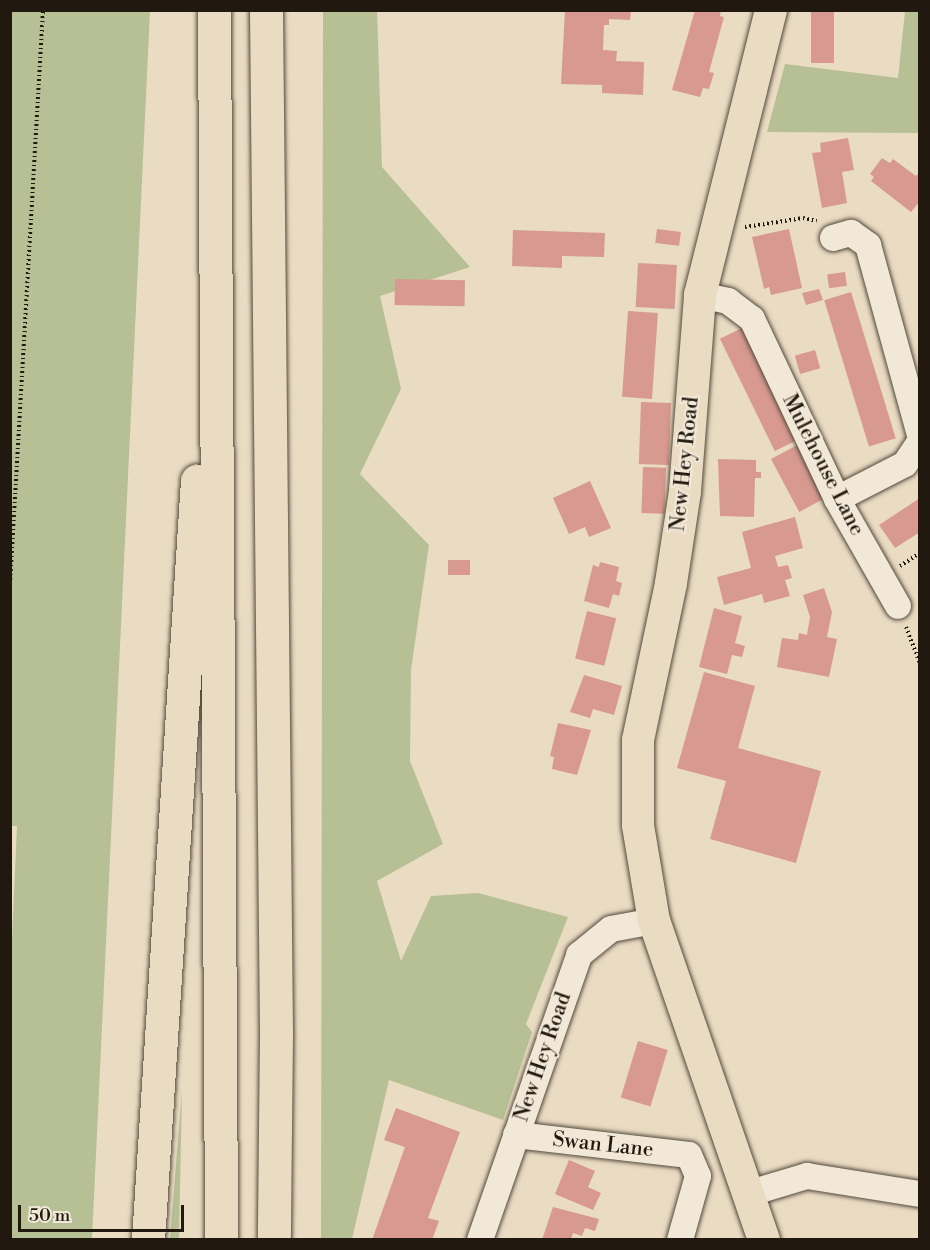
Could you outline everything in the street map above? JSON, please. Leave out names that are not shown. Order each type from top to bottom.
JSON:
[{"type":"highway","points":[[214,10],[221,1239]]},
{"type":"highway","points":[[266,10],[276,1034],[274,1239]]},
{"type":"highway","points":[[148,1239],[215,204]]},
{"type":"main road","name":"New Hey Road","points":[[764,1239],[654,921],[638,825],[638,740],[671,583],[685,490],[700,295],[771,10]]},
{"type":"street","points":[[838,236],[850,233],[868,245],[920,435]]},
{"type":"street","name":"Mulehouse Lane","points":[[700,295],[728,301],[752,319],[837,499],[898,606]]},
{"type":"street","points":[[837,499],[905,464],[920,442]]},
{"type":"street","name":"New Hey Road","points":[[480,1239],[579,955],[611,929],[654,921]]},
{"type":"street","name":"Swan Lane","points":[[516,1135],[689,1155],[698,1176],[680,1239]]},
{"type":"street","points":[[747,1194],[807,1176],[920,1194]]},
{"type":"path","points":[[10,584],[43,10]]},
{"type":"path","points":[[716,226],[772,225],[803,219],[828,223],[838,236]]},
{"type":"path","points":[[898,606],[920,663]]},
{"type":"green space","points":[[377,10],[382,167],[470,267],[380,296],[401,389],[360,474],[429,545],[411,670],[410,761],[443,844],[377,881],[401,961],[431,896],[478,893],[568,917],[526,1024],[532,1032],[503,1120],[389,1080],[352,1239],[321,1240],[323,11]]},
{"type":"green space","points":[[10,11],[150,11],[92,1239],[11,1239],[10,984],[17,826],[10,826]]},
{"type":"green space","points":[[905,11],[919,11],[919,133],[767,132],[785,64],[898,78]]},
{"type":"green space","points":[[182,1090],[179,1239],[170,1239]]},
{"type":"building","points":[[565,10],[631,10],[630,20],[609,19],[609,25],[604,25],[603,50],[617,51],[616,61],[644,62],[643,95],[602,93],[602,85],[561,84]]},
{"type":"building","points":[[695,10],[721,10],[720,16],[724,17],[709,72],[714,73],[709,89],[703,88],[700,97],[672,90]]},
{"type":"building","points":[[811,10],[834,10],[834,63],[811,63]]},
{"type":"building","points":[[848,138],[854,170],[842,172],[847,203],[822,208],[812,153],[821,152],[820,143]]},
{"type":"building","points":[[882,158],[890,163],[893,159],[916,176],[920,172],[920,201],[911,212],[871,181],[874,177],[870,174]]},
{"type":"building","points":[[657,229],[681,232],[679,246],[655,243]]},
{"type":"building","points":[[789,229],[802,288],[771,295],[769,287],[764,289],[752,237]]},
{"type":"building","points":[[513,230],[605,233],[604,257],[562,256],[562,268],[512,266]]},
{"type":"building","points":[[638,263],[677,265],[675,309],[636,307]]},
{"type":"building","points":[[845,272],[847,286],[829,288],[827,275]]},
{"type":"building","points":[[395,279],[465,280],[465,306],[395,305]]},
{"type":"building","points":[[819,289],[823,300],[806,305],[802,293]]},
{"type":"building","points":[[851,292],[896,438],[869,447],[824,300]]},
{"type":"building","points":[[628,311],[658,313],[652,399],[622,397]]},
{"type":"building","points":[[746,326],[801,438],[775,451],[720,339]]},
{"type":"building","points":[[815,350],[820,368],[800,374],[795,356]]},
{"type":"building","points":[[641,402],[671,403],[669,465],[639,464]]},
{"type":"building","points":[[801,443],[829,496],[799,512],[771,459]]},
{"type":"building","points":[[718,459],[756,460],[756,472],[761,472],[761,478],[755,478],[754,517],[720,516]]},
{"type":"building","points":[[643,467],[666,468],[664,514],[641,513]]},
{"type":"building","points":[[590,481],[611,528],[589,537],[585,527],[569,534],[553,498]]},
{"type":"building","points":[[920,498],[920,532],[895,548],[879,525]]},
{"type":"building","points":[[795,517],[803,548],[775,556],[778,567],[788,565],[792,578],[785,580],[790,596],[764,603],[762,594],[724,605],[717,577],[751,568],[742,532]]},
{"type":"building","points":[[448,560],[470,560],[470,575],[448,575]]},
{"type":"building","points":[[600,562],[619,567],[616,581],[622,583],[619,596],[613,594],[609,608],[584,601],[593,565],[599,567]]},
{"type":"building","points":[[824,588],[832,612],[827,637],[837,639],[829,677],[777,667],[782,638],[798,640],[799,633],[807,635],[810,617],[803,595]]},
{"type":"building","points":[[714,608],[742,616],[735,643],[745,646],[742,657],[732,655],[727,674],[699,667]]},
{"type":"building","points":[[587,611],[616,618],[604,666],[575,659]]},
{"type":"building","points":[[704,672],[755,686],[738,748],[821,771],[796,863],[710,839],[726,781],[677,768]]},
{"type":"building","points":[[584,675],[622,686],[614,715],[593,709],[590,718],[570,712]]},
{"type":"building","points":[[558,723],[591,730],[577,775],[552,769],[554,757],[550,756]]},
{"type":"building","points":[[638,1041],[668,1050],[650,1106],[621,1097]]},
{"type":"building","points":[[396,1108],[460,1132],[428,1218],[439,1221],[432,1240],[372,1240],[405,1147],[384,1140]]},
{"type":"building","points":[[569,1160],[595,1171],[588,1187],[601,1193],[593,1210],[555,1194]]},
{"type":"building","points":[[553,1207],[599,1219],[595,1231],[585,1228],[582,1236],[573,1233],[571,1240],[542,1240]]}]
